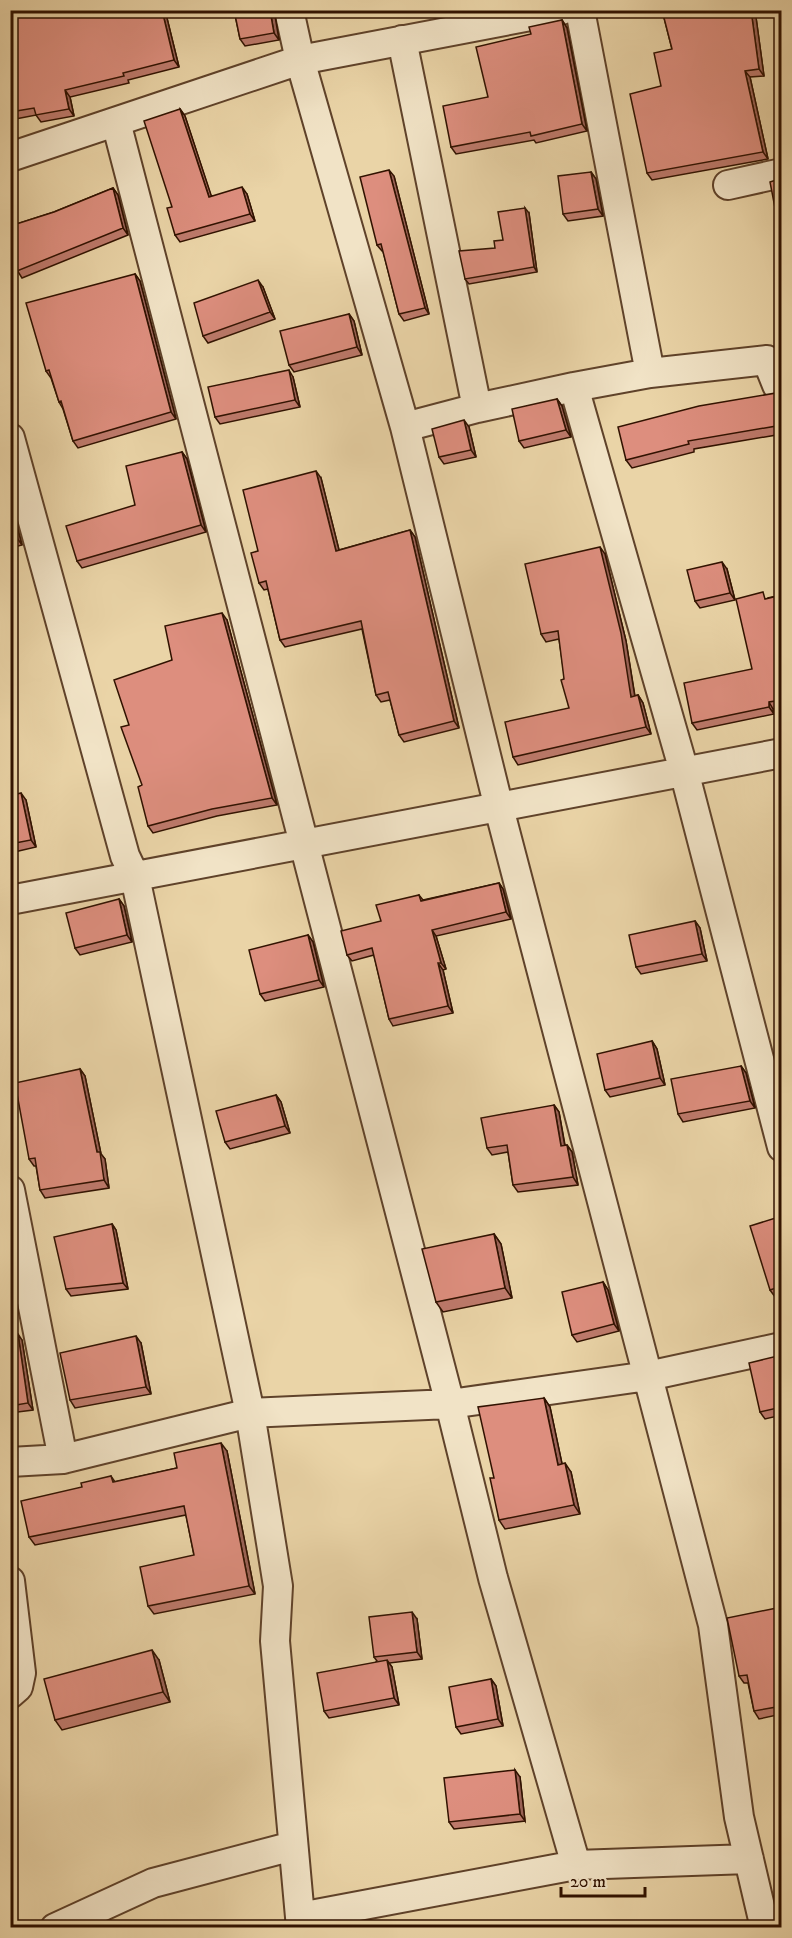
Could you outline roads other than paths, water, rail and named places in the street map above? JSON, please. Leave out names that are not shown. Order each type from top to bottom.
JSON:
[{"type":"street","points":[[289,10],[300,60],[405,427],[499,808],[713,1625],[739,1817],[765,1928]]},
{"type":"street","points":[[10,157],[300,60],[402,40],[456,20],[562,10]]},
{"type":"street","points":[[580,10],[650,373]]},
{"type":"street","points":[[402,40],[477,408]]},
{"type":"street","points":[[116,122],[450,1404],[493,1578],[576,1865]]},
{"type":"street","points":[[728,185],[782,173]]},
{"type":"street","points":[[405,427],[477,408],[574,387],[650,373],[767,360],[780,390]]},
{"type":"street","points":[[574,387],[684,771],[782,1147]]},
{"type":"street","points":[[10,438],[125,856],[135,877],[250,1413],[278,1586],[275,1641],[300,1922],[576,1865],[749,1858]]},
{"type":"street","points":[[10,900],[782,753]]},
{"type":"street","points":[[10,1190],[63,1459]]},
{"type":"street","points":[[10,1462],[63,1459],[250,1413],[450,1404],[648,1376],[782,1347]]},
{"type":"street","points":[[10,1581],[21,1673],[18,1687],[10,1694]]},
{"type":"street","points":[[56,1928],[153,1883],[293,1846]]}]
